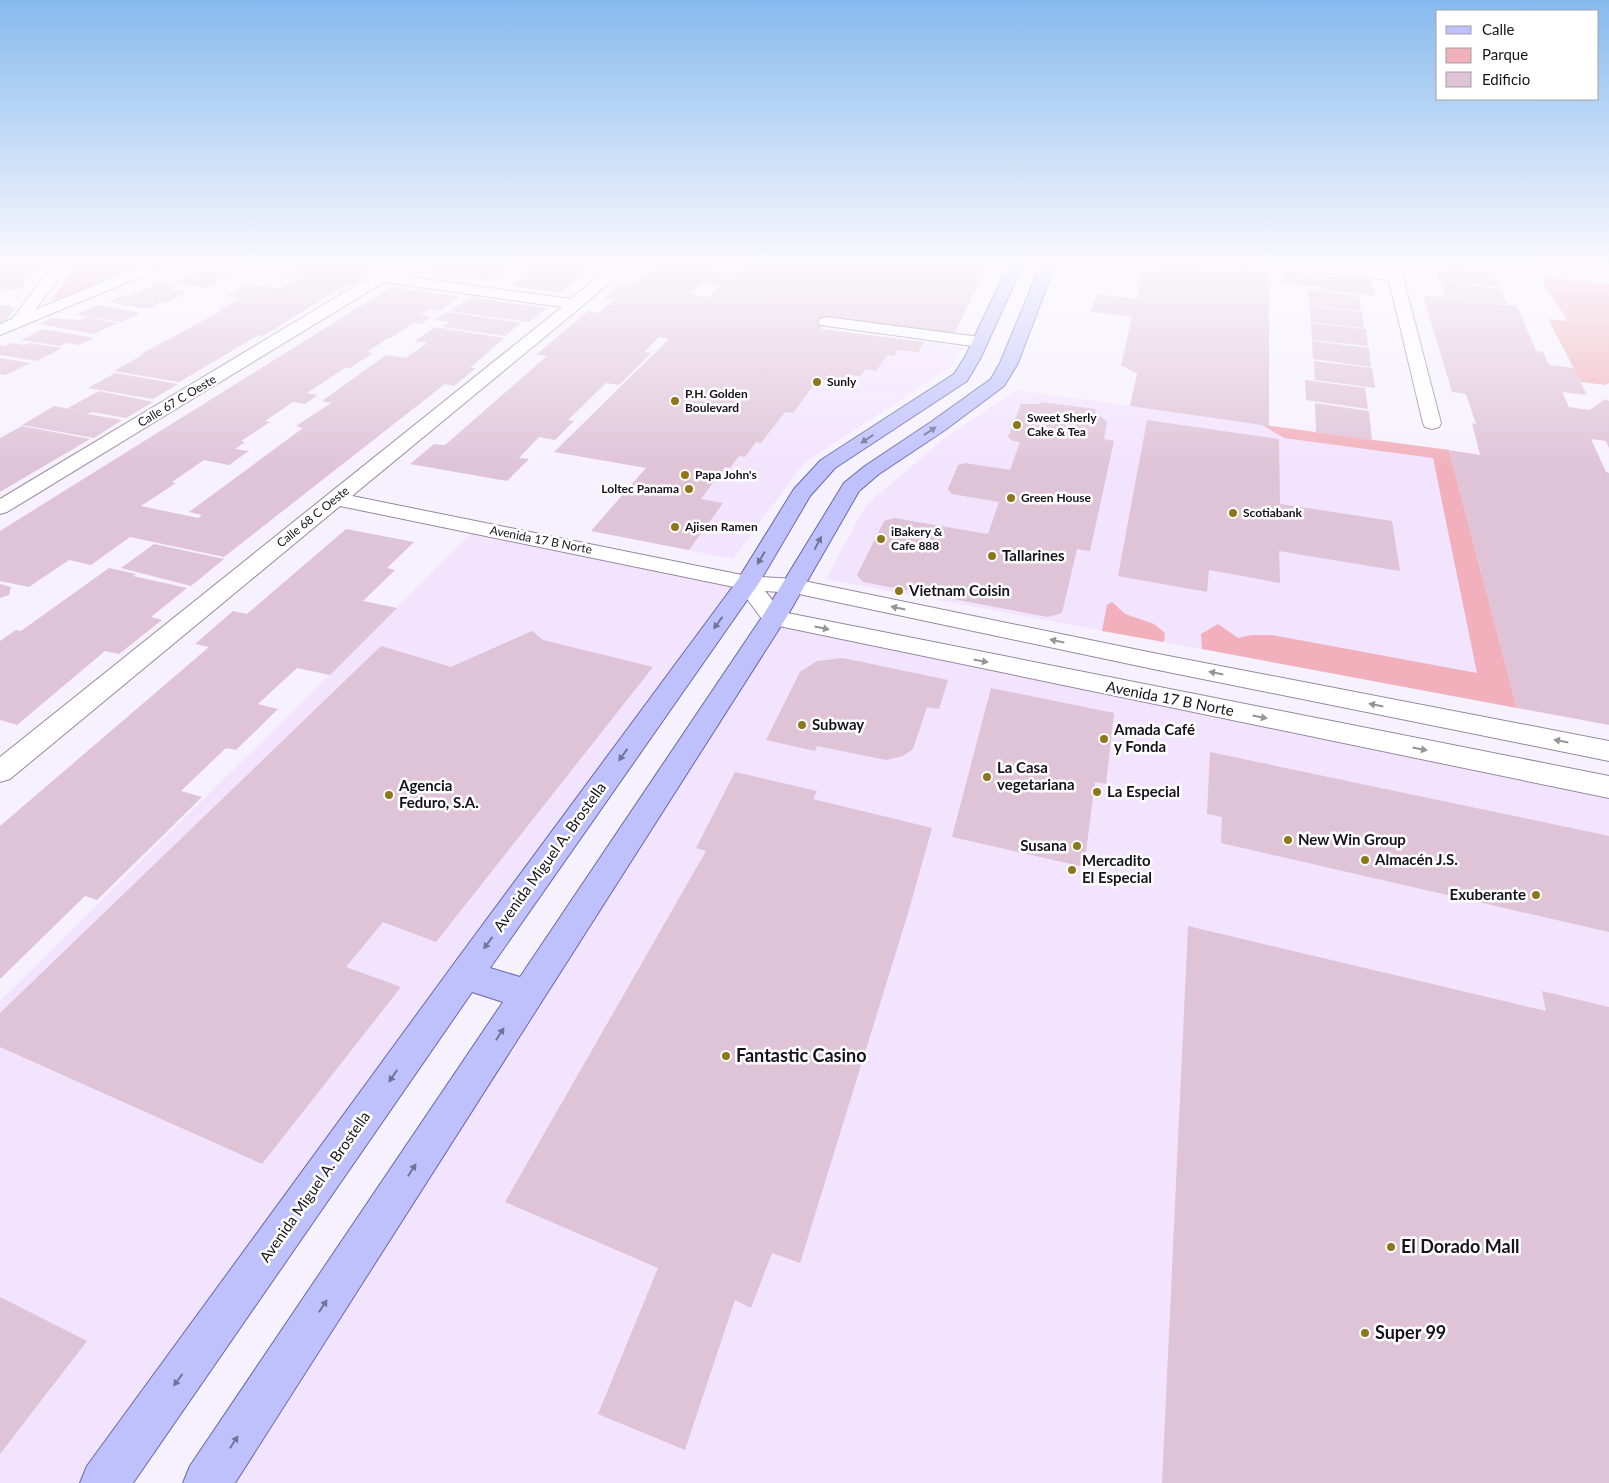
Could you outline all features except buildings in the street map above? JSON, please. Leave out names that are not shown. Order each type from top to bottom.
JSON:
[{"type":"main road","name":"Avenida Miguel A. Brostella","points":[[104,1483],[746,583],[796,500],[813,478],[828,464],[961,376],[985,331]]},
{"type":"main road","points":[[207,1483],[774,618],[851,487],[872,470],[938,426],[998,382],[1009,363],[1022,331]]},
{"type":"main road","points":[[465,975],[526,994]]},
{"type":"street","name":"Calle 67 C Oeste","points":[[0,508],[292,331]]},
{"type":"street","name":"Calle 68 C Oeste","points":[[0,772],[543,331]]},
{"type":"street","points":[[897,331],[980,342]]},
{"type":"street","points":[[1409,331],[1432,423]]},
{"type":"street","name":"Avenida 17 B Norte","points":[[336,499],[700,572],[746,583],[794,586],[1149,660],[1609,750]]},
{"type":"street","points":[[746,583],[774,618]]},
{"type":"street","name":"Avenida 17 B Norte","points":[[774,618],[1609,788]]},
{"type":"shaded area","points":[[818,331],[838,331],[963,347],[952,366],[804,463],[733,559],[591,531],[646,468]]},
{"type":"shaded area","points":[[1016,390],[1449,450],[1517,708],[826,579],[866,505],[946,437]]},
{"type":"shaded area","points":[[478,527],[747,583],[104,1483],[0,1483],[0,1001]]},
{"type":"shaded area","points":[[774,618],[1609,787],[1609,1483],[207,1483]]},
{"type":"green space","points":[[1554,331],[1609,331],[1609,383],[1605,385],[1581,382]]},
{"type":"green space","points":[[1262,425],[1449,450],[1517,708],[1202,649],[1201,634],[1218,624],[1238,638],[1252,635],[1272,635],[1477,673],[1433,458],[1284,438]]},
{"type":"green space","points":[[1112,602],[1125,614],[1154,624],[1165,633],[1164,642],[1102,631],[1107,605]]},
{"type":"place","name":"Sunly","points":[[817,382]]},
{"type":"place","name":"P.H. Golden Boulevard","points":[[675,401]]},
{"type":"place","name":"Sweet Sherly Cake & Tea","points":[[1017,425]]},
{"type":"place","name":"Papa John's","points":[[685,475]]},
{"type":"place","name":"Loltec Panama","points":[[689,489]]},
{"type":"place","name":"Green House","points":[[1011,498]]},
{"type":"place","name":"Scotiabank","points":[[1233,513]]},
{"type":"place","name":"Ajisen Ramen","points":[[675,527]]},
{"type":"place","name":"iBakery & Cafe 888","points":[[881,539]]},
{"type":"place","name":"Tallarines","points":[[992,556]]},
{"type":"place","name":"Vietnam Coisin","points":[[899,591]]},
{"type":"place","name":"Subway","points":[[802,725]]},
{"type":"place","name":"Amada Café y Fonda","points":[[1104,739]]},
{"type":"place","name":"La Casa vegetariana","points":[[987,777]]},
{"type":"place","name":"La Especial","points":[[1097,792]]},
{"type":"place","name":"Agencia Feduro, S.A.","points":[[389,795]]},
{"type":"place","name":"New Win Group","points":[[1288,840]]},
{"type":"place","name":"Susana","points":[[1077,846]]},
{"type":"place","name":"Almacén J.S.","points":[[1365,860]]},
{"type":"place","name":"Mercadito El Especial","points":[[1072,870]]},
{"type":"place","name":"Exuberante","points":[[1536,895]]},
{"type":"place","name":"Fantastic Casino","points":[[726,1056]]},
{"type":"place","name":"El Dorado Mall","points":[[1391,1247]]},
{"type":"place","name":"Super 99","points":[[1365,1333]]}]
